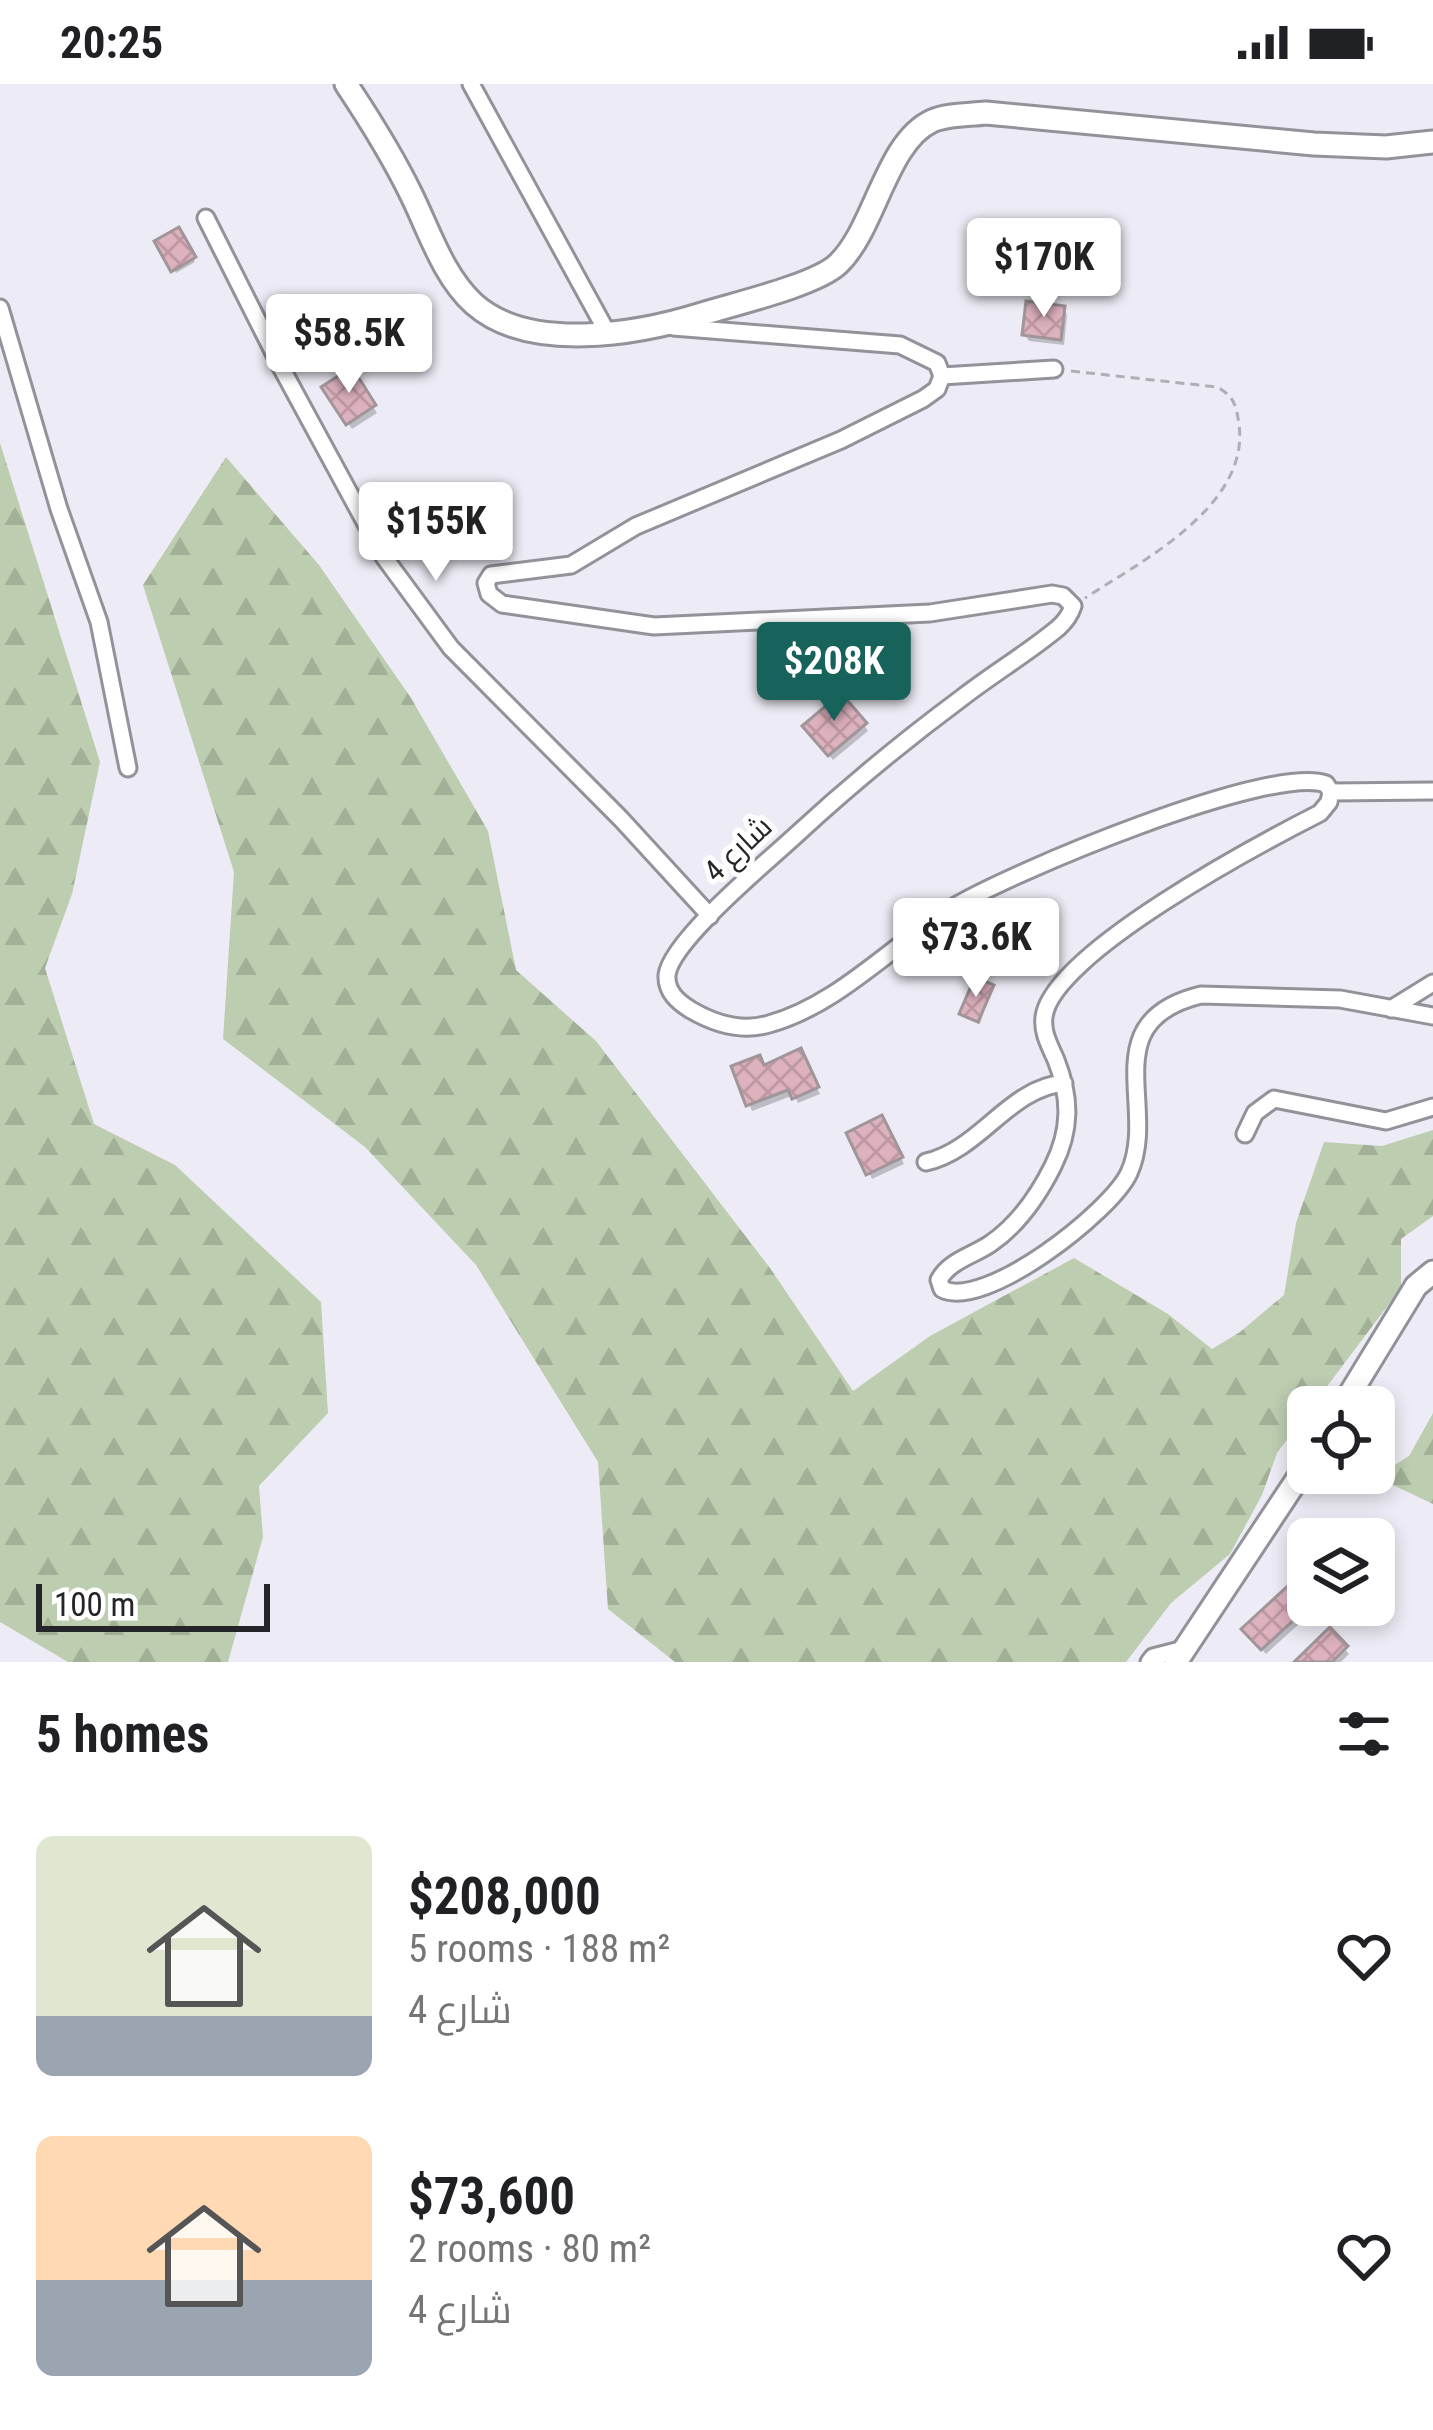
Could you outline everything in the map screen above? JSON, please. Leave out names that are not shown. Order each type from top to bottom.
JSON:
[{"type":"main road","points":[[346,84],[382,138],[449,274],[475,304],[509,326],[569,336],[664,326],[825,274],[852,247],[902,150],[934,119],[986,113],[1314,144],[1386,147],[1433,142]]},
{"type":"main road","points":[[1355,1386],[1416,1286],[1433,1272]]},
{"type":"main road","points":[[1180,1656],[1287,1494]]},
{"type":"street","points":[[471,84],[608,332]]},
{"type":"street","points":[[206,218],[384,557],[451,648],[560,755],[710,916]]},
{"type":"street","points":[[0,308],[59,509],[99,622],[128,768]]},
{"type":"street","points":[[664,326],[900,345],[937,363],[942,376],[923,400],[841,440],[636,526],[571,565],[491,575],[486,583],[489,594],[502,604],[654,626],[930,613],[1052,594],[1071,600],[1073,606]]},
{"type":"street","points":[[942,376],[1054,369]]},
{"type":"street","name":"شارع 4","points":[[1073,606],[1060,627],[950,706],[829,804],[710,916],[671,962],[670,991],[681,1004],[718,1023],[765,1026],[838,991],[954,906],[1073,850],[1253,790],[1304,779],[1326,784],[1331,792]]},
{"type":"street","points":[[1433,791],[1331,792],[1330,802],[1320,812],[1215,869],[1068,975],[1047,1003],[1043,1021],[1064,1082],[1068,1127],[1038,1193],[1009,1229],[945,1269],[939,1280],[942,1289],[952,1294],[968,1291],[1004,1276],[1065,1239],[1116,1194],[1130,1172],[1136,1148],[1134,1062],[1139,1044],[1164,1010],[1180,1000],[1263,994],[1340,999],[1433,1016]]},
{"type":"street","points":[[1391,1009],[1433,983]]},
{"type":"street","points":[[926,1162],[958,1152],[1032,1093],[1064,1082]]},
{"type":"street","points":[[1245,1134],[1256,1113],[1274,1099],[1386,1120],[1433,1107]]},
{"type":"street","points":[[1148,1662],[1153,1657],[1180,1656]]},
{"type":"path","points":[[1054,369],[1216,387],[1231,394],[1240,438],[1226,487],[1175,539],[1073,606]]},
{"type":"green space","points":[[0,443],[100,762],[72,894],[45,968],[94,1124],[175,1165],[321,1302],[328,1413],[259,1486],[263,1537],[228,1662],[68,1662],[0,1622]]},
{"type":"green space","points":[[226,457],[319,565],[411,698],[488,831],[516,970],[596,1041],[770,1268],[853,1391],[930,1336],[1074,1258],[1168,1314],[1212,1349],[1284,1295],[1296,1223],[1324,1142],[1382,1146],[1433,1130],[1433,1216],[1401,1239],[1401,1288],[1327,1386],[1287,1386],[1287,1440],[1230,1554],[1171,1603],[1126,1662],[675,1662],[608,1609],[598,1462],[476,1265],[365,1147],[223,1039],[234,872],[143,585]]},
{"type":"green space","points":[[1433,1413],[1433,1504],[1395,1486],[1395,1465],[1409,1456]]},
{"type":"building","points":[[179,227],[196,257],[171,272],[154,241]]},
{"type":"building","points":[[1026,301],[1065,306],[1061,340],[1022,335]]},
{"type":"building","points":[[352,367],[376,405],[346,425],[321,387]]},
{"type":"building","points":[[841,693],[867,723],[828,756],[802,726]]},
{"type":"building","points":[[975,977],[994,985],[978,1022],[959,1014]]},
{"type":"building","points":[[801,1048],[819,1087],[792,1099],[788,1090],[746,1106],[731,1066],[760,1055],[764,1065]]},
{"type":"building","points":[[882,1115],[903,1157],[866,1175],[846,1133]]},
{"type":"building","points":[[1287,1587],[1287,1626],[1261,1650],[1241,1629]]},
{"type":"building","points":[[1330,1627],[1348,1646],[1332,1662],[1294,1662]]}]
